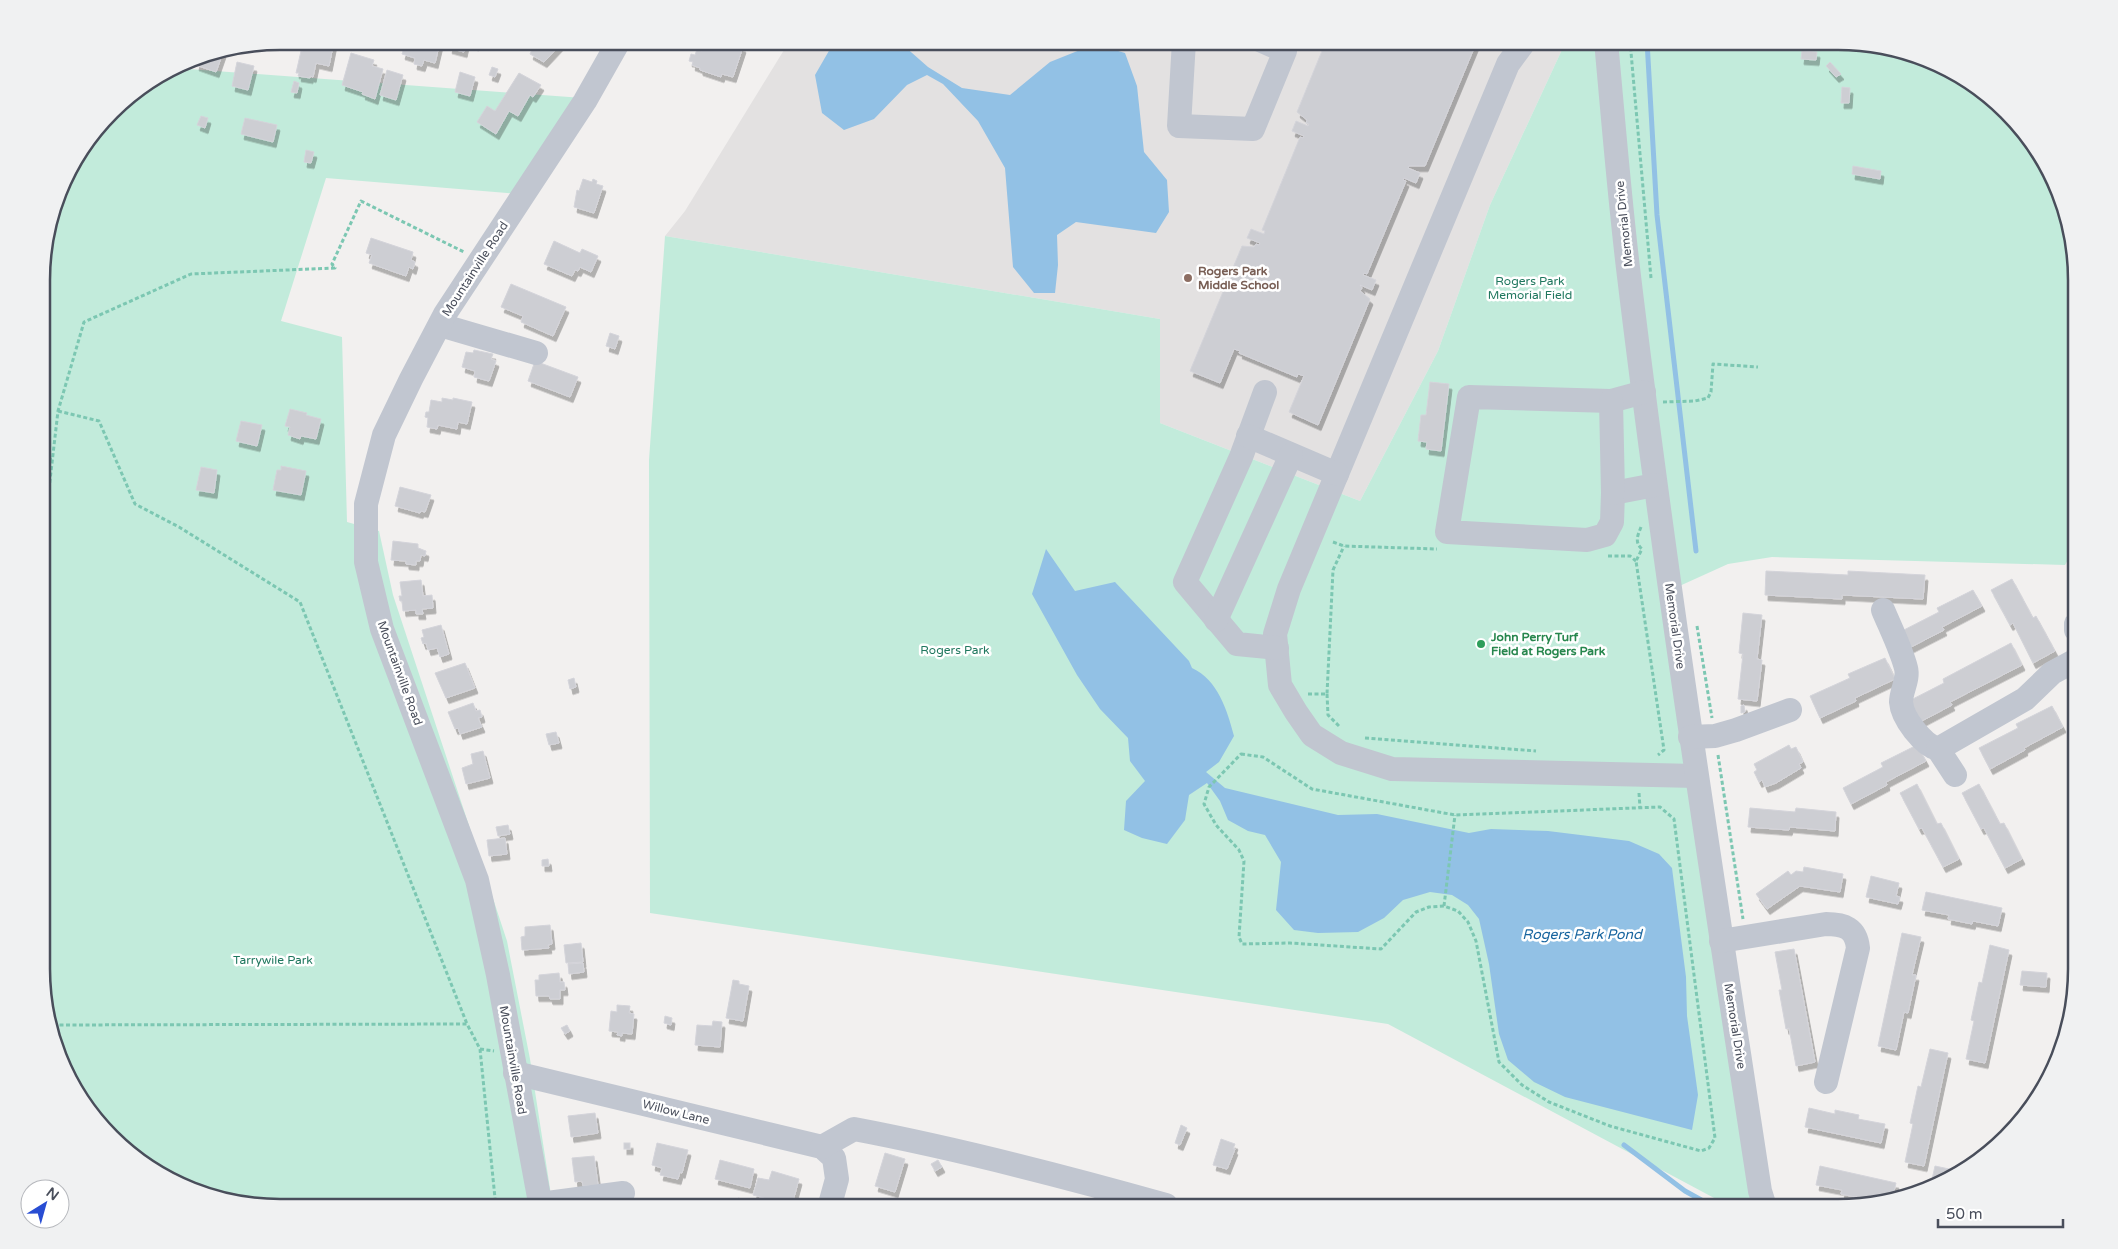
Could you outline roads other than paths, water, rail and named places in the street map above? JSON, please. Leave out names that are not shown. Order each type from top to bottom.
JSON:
[{"type":"street","name":"Mountainville Road","points":[[539,1199],[498,975],[477,880],[382,629],[366,562],[366,504],[384,435],[440,325],[585,101],[614,50]]},
{"type":"street","points":[[1183,50],[1179,126],[1253,128],[1284,51],[1282,50]]},
{"type":"street","points":[[1518,50],[1508,64],[1289,589],[1275,634],[1280,685],[1312,735],[1341,753],[1392,770],[1696,776]]},
{"type":"street","name":"Memorial Drive","points":[[1607,50],[1628,264],[1656,396],[1655,485],[1690,737],[1762,1199]]},
{"type":"street","points":[[440,325],[536,353]]},
{"type":"street","points":[[1265,392],[1185,582],[1237,644],[1276,648]]},
{"type":"street","points":[[1610,401],[1612,522],[1605,535],[1587,540],[1447,532],[1468,397],[1610,401],[1656,396]]},
{"type":"street","points":[[1248,436],[1337,474]]},
{"type":"street","points":[[1216,620],[1291,455]]},
{"type":"street","points":[[1613,493],[1655,485]]},
{"type":"street","points":[[1883,610],[1906,669],[1901,704],[1903,711],[1924,741],[1931,747],[1938,749],[1955,775]]},
{"type":"street","points":[[1938,749],[2025,699],[2052,673],[2068,664]]},
{"type":"street","points":[[1690,737],[1715,736],[1790,710]]},
{"type":"street","points":[[1721,940],[1839,924],[1850,929],[1857,939],[1858,948],[1826,1082]]},
{"type":"street","name":"Willow Lane","points":[[515,1073],[828,1153]]},
{"type":"street","points":[[831,1199],[837,1179],[828,1153],[854,1129],[923,1142],[1093,1184],[1145,1199]]},
{"type":"street","points":[[585,1199],[623,1193]]},
{"type":"water","points":[[829,50],[909,50],[928,67],[962,88],[1010,95],[1050,62],[1080,50],[1115,50],[1125,53],[1137,86],[1144,152],[1167,180],[1169,212],[1156,233],[1076,222],[1057,235],[1058,265],[1055,293],[1034,293],[1013,267],[1005,168],[978,121],[943,84],[927,75],[907,85],[874,119],[844,130],[822,113],[815,75]]},
{"type":"water","name":"Rogers Park Pond","points":[[1046,549],[1075,591],[1115,582],[1189,661],[1192,668],[1201,673],[1215,688],[1228,716],[1234,736],[1219,762],[1206,772],[1225,788],[1338,815],[1377,814],[1469,833],[1491,829],[1548,831],[1629,841],[1659,854],[1672,868],[1686,977],[1687,1016],[1698,1095],[1692,1130],[1565,1097],[1534,1082],[1508,1060],[1499,1034],[1489,964],[1479,919],[1468,905],[1452,895],[1430,892],[1403,900],[1384,918],[1358,932],[1318,933],[1294,930],[1276,910],[1281,862],[1265,835],[1248,831],[1228,820],[1220,801],[1207,783],[1189,795],[1185,820],[1167,844],[1142,838],[1124,830],[1126,801],[1145,781],[1130,761],[1128,738],[1100,709],[1077,675],[1032,594]]},
{"type":"waterway","points":[[1648,50],[1657,215],[1696,551]]},
{"type":"waterway","points":[[1624,1145],[1685,1191],[1700,1199]]},
{"type":"place","name":"Rogers Park Middle School","points":[[1188,278]]},
{"type":"place","name":"John Perry Turf Field at Rogers Park","points":[[1481,644]]},
{"type":"park label","name":"Rogers Park Memorial Field","points":[[1530,288]]},
{"type":"park label","name":"Rogers Park","points":[[955,650]]},
{"type":"park label","name":"Tarrywile Park","points":[[273,960]]}]
